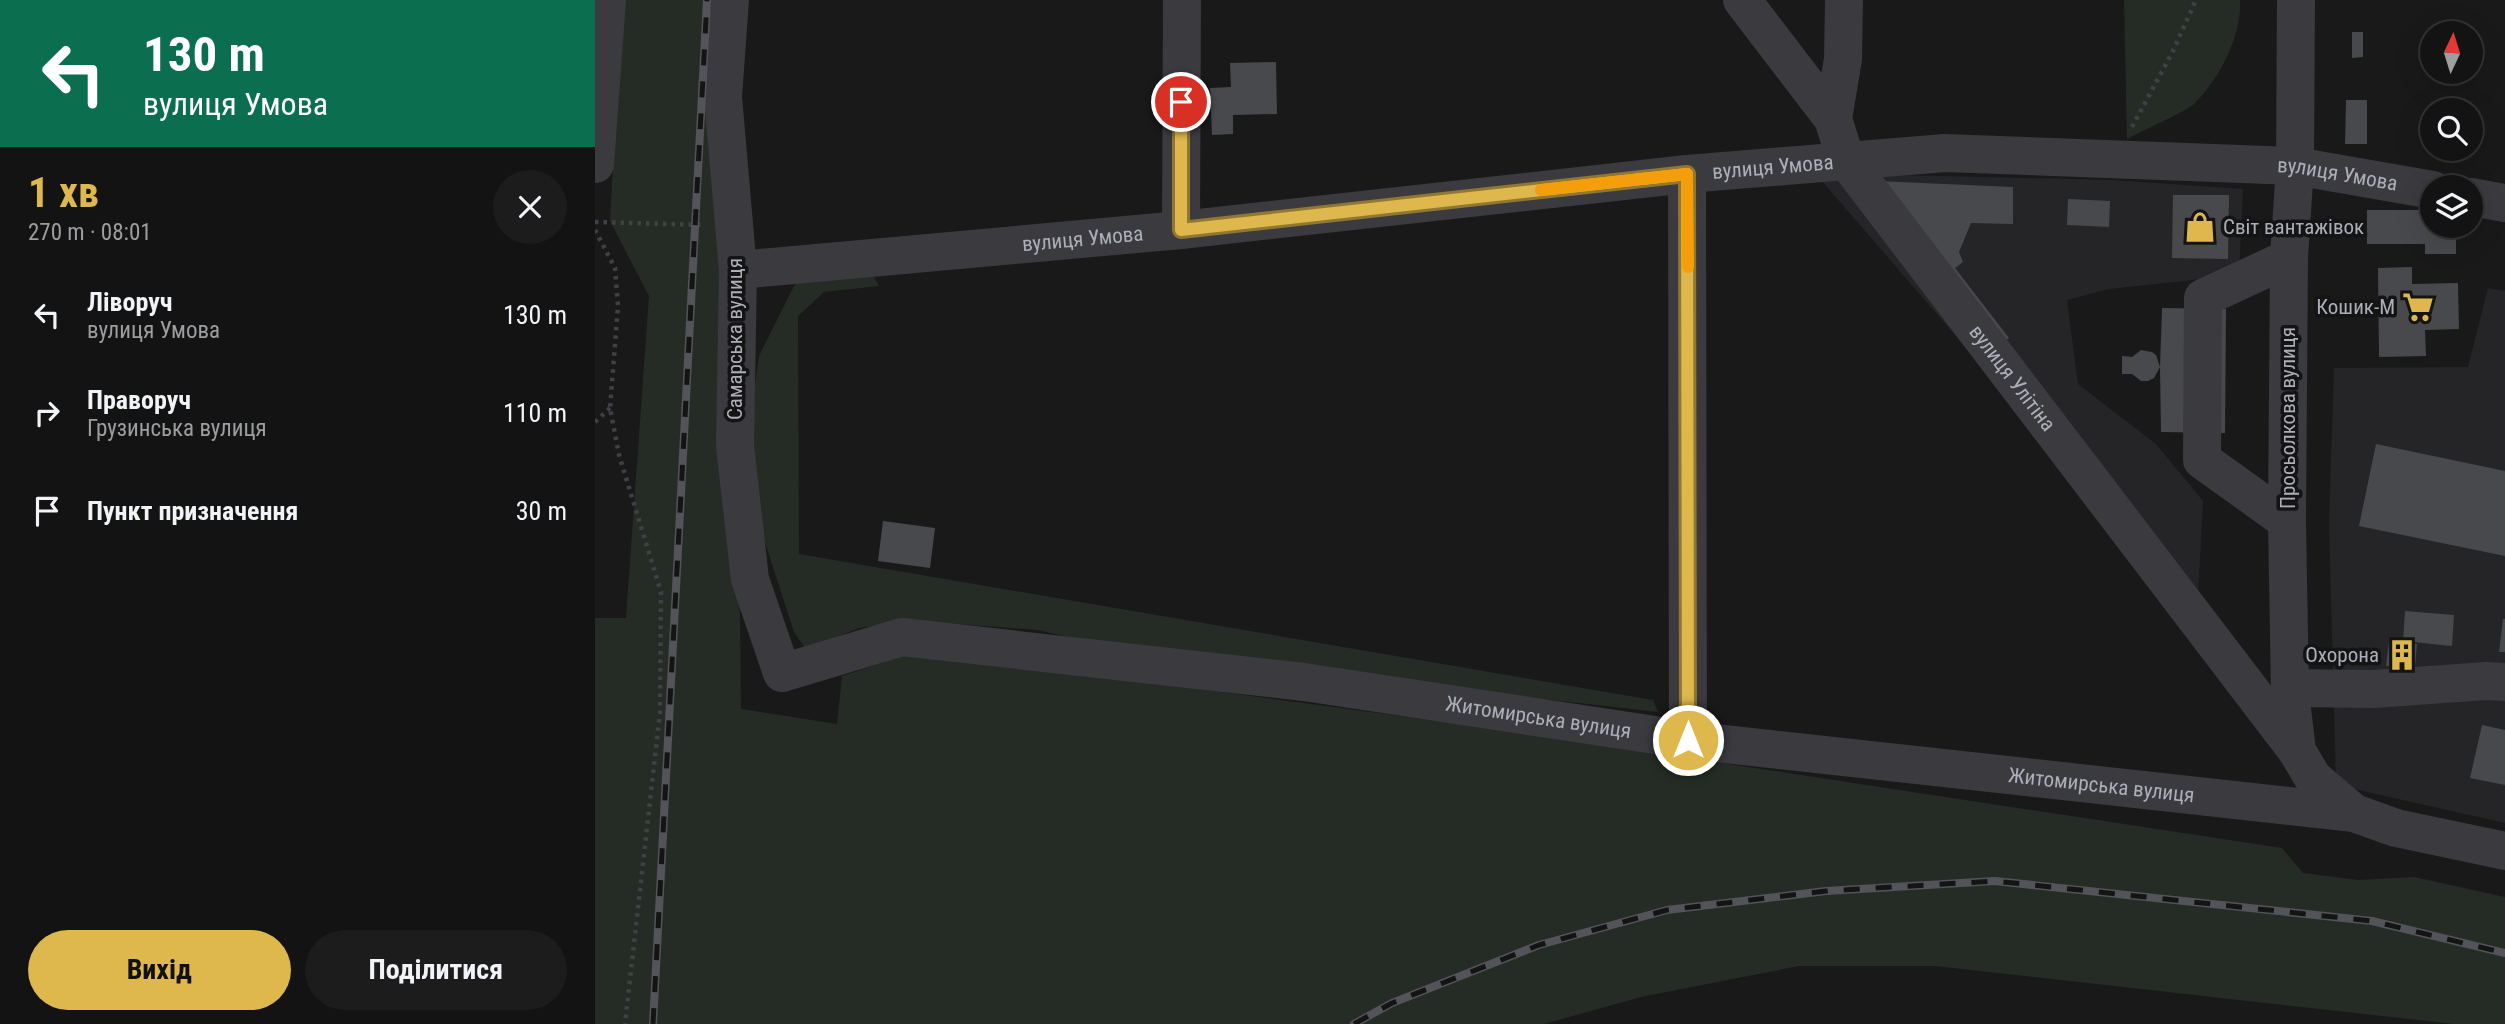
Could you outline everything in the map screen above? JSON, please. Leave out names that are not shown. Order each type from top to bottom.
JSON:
[{"type":"street","points":[[595,164],[607,0]]},
{"type":"street","name":"Самарська вулиця","points":[[730,0],[723,97],[738,270],[736,459],[750,579],[782,673]]},
{"type":"street","points":[[1181,230],[1182,0]]},
{"type":"street","name":"вулиця Улітіна","points":[[1742,0],[1833,119],[1846,160],[2297,751]]},
{"type":"street","points":[[1833,119],[1843,59],[1844,0]]},
{"type":"street","name":"Просьолкова вулиця","points":[[2296,0],[2295,166],[2289,258],[2287,521],[2290,688],[2297,751],[2313,778],[2354,813]]},
{"type":"street","name":"вулиця Умова","points":[[738,270],[1181,230],[1687,174],[1945,153],[2295,166],[2420,188]]},
{"type":"street","points":[[1687,174],[1688,740]]},
{"type":"street","points":[[2483,199],[2505,203]]},
{"type":"street","points":[[2287,521],[2202,460],[2203,298],[2289,258]]},
{"type":"street","name":"Житомирська вулиця","points":[[782,673],[902,637],[1304,682],[1688,740],[2354,813],[2396,828],[2505,852]]},
{"type":"street","points":[[2290,688],[2374,689],[2505,682]]},
{"type":"path","points":[[2111,159],[2127,139],[2196,0]]},
{"type":"path","points":[[595,222],[734,225]]},
{"type":"path","points":[[595,230],[615,268],[618,306],[610,408],[619,455],[661,592],[660,712],[625,1024]]},
{"type":"path","points":[[595,422],[610,408]]},
{"type":"shaded area","points":[[622,0],[731,0],[721,444],[740,612],[741,709],[837,724],[842,676],[918,651],[1504,730],[2282,848],[2303,873],[2358,880],[2414,877],[2505,897],[2505,1024],[2454,1024],[1935,966],[1799,966],[1641,997],[1544,1024],[595,1024],[595,618],[626,618],[649,296],[610,221]]},
{"type":"shaded area","points":[[2124,0],[2240,0],[2237,27],[2228,55],[2204,93],[2190,107],[2127,139]]},
{"type":"shaded area","points":[[1815,173],[2112,180],[2243,189],[2239,275],[2109,289],[2067,300],[2078,384],[2156,444],[2203,501],[2197,615]]},
{"type":"shaded area","points":[[811,269],[871,271],[879,286],[824,292],[798,316],[799,554],[1653,700],[1658,712],[1133,652],[1038,630],[917,621],[859,628],[806,649],[794,632],[760,527],[753,448],[755,385],[759,356],[794,286]]},
{"type":"shaded area","points":[[2488,288],[2505,291],[2505,823],[2336,785],[2329,523],[2334,368],[2468,367]]},
{"type":"building","points":[[2352,32],[2363,32],[2363,57],[2352,58]]},
{"type":"building","points":[[1276,62],[1277,114],[1233,115],[1233,134],[1212,135],[1210,88],[1231,87],[1230,63]]},
{"type":"building","points":[[2346,100],[2367,100],[2367,144],[2345,144]]},
{"type":"building","points":[[1876,181],[2013,187],[2013,224],[1971,223],[1959,252],[1963,262],[1955,268],[2009,338],[1995,350]]},
{"type":"building","name":"Світ вантажівок","points":[[2173,195],[2229,195],[2228,259],[2172,258]]},
{"type":"building","points":[[2068,199],[2110,201],[2109,227],[2067,225]]},
{"type":"building","points":[[2367,210],[2420,210],[2420,238],[2456,238],[2456,254],[2425,254],[2425,244],[2367,244]]},
{"type":"building","name":"Кошик-М","points":[[2412,267],[2412,284],[2458,283],[2459,329],[2425,330],[2426,356],[2379,357],[2378,268]]},
{"type":"building","points":[[2162,308],[2226,309],[2225,433],[2161,432]]},
{"type":"building","points":[[2141,350],[2152,352],[2156,355],[2160,367],[2154,378],[2141,381],[2132,374],[2122,374],[2122,356],[2132,357]]},
{"type":"building","points":[[2376,444],[2505,471],[2505,556],[2359,526]]},
{"type":"building","points":[[883,521],[935,528],[930,568],[878,561]]},
{"type":"building","points":[[2405,611],[2454,615],[2452,646],[2403,641]]},
{"type":"building","points":[[2503,619],[2505,652],[2499,652]]},
{"type":"building","name":"Охорона","points":[[2389,642],[2417,644],[2415,667],[2386,666]]},
{"type":"building","points":[[2482,725],[2505,730],[2505,785],[2470,778]]},
{"type":"railway","points":[[653,1024],[707,0]]},
{"type":"railway","points":[[1354,1024],[1392,1003],[1539,945],[1667,910],[1826,891],[1995,881],[2372,921],[2505,953]]},
{"type":"slow traffic","points":[[1541,190],[1687,174],[1688,267]]},
{"type":"place","name":"Світ вантажівок","points":[[2200,227]]},
{"type":"place","name":"Кошик-М","points":[[2418,307]]},
{"type":"place","name":"Охорона","points":[[2402,655]]},
{"type":"route","points":[[1181,102],[1181,230],[1687,174],[1688,740]]}]
